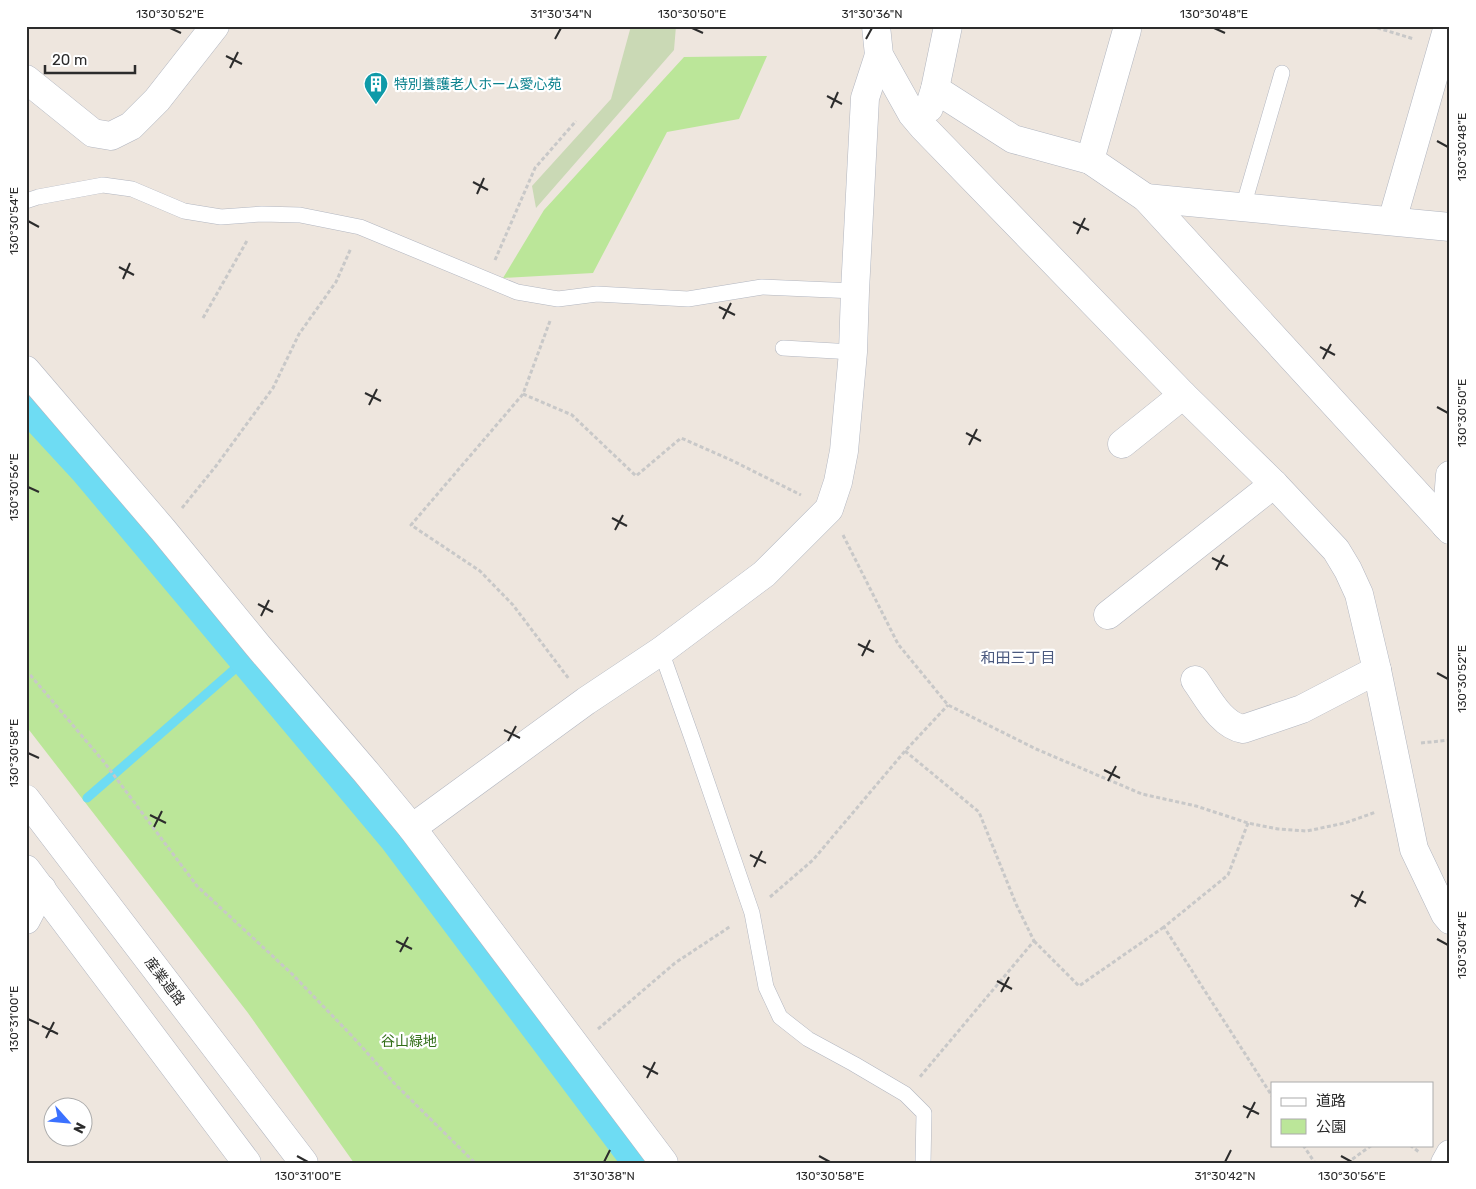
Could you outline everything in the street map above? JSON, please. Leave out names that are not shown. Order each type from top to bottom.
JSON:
[{"type":"street","points":[[876,26],[879,55],[912,114],[922,127],[1183,395],[1274,484],[1336,550],[1359,594],[1377,670],[1414,849],[1445,914],[1450,920]]},
{"type":"street","points":[[922,127],[935,89],[948,26]]},
{"type":"street","points":[[26,79],[94,133],[111,136],[131,126],[157,100],[209,29]]},
{"type":"street","points":[[1090,160],[1127,30]]},
{"type":"street","points":[[1392,221],[1445,36]]},
{"type":"street","points":[[412,828],[586,701],[660,651],[764,574],[829,509],[838,482],[844,451],[853,352],[865,98],[879,55]]},
{"type":"street","points":[[935,89],[1014,139],[1090,160],[1146,198],[1448,528]]},
{"type":"street","points":[[1146,198],[1450,226]]},
{"type":"street","points":[[26,370],[163,530],[412,828],[664,1163]]},
{"type":"street","points":[[1122,444],[1183,395]]},
{"type":"street","points":[[1448,528],[1450,475]]},
{"type":"street","points":[[1108,614],[1274,484]]},
{"type":"street","points":[[1195,680],[1226,723],[1243,729],[1302,709],[1377,670]]},
{"type":"street","name":"産業道路","points":[[26,799],[304,1163]]},
{"type":"street","points":[[32,884],[75,861]]},
{"type":"street","points":[[26,920],[32,884]]},
{"type":"street","points":[[32,884],[247,1163]]},
{"type":"street","points":[[1445,1163],[1450,1154]]},
{"type":"lane","points":[[1243,207],[1282,73]]},
{"type":"lane","points":[[26,201],[103,185],[132,189],[184,212],[221,216],[300,215],[360,226],[518,292],[558,299],[597,294],[688,299],[762,287],[855,291]]},
{"type":"lane","points":[[783,348],[853,352]]},
{"type":"lane","points":[[660,651],[752,913],[766,987],[780,1017],[808,1039],[905,1094],[924,1113],[923,1163]]},
{"type":"path","points":[[1370,26],[1445,36]]},
{"type":"path","points":[[486,280],[535,168],[576,121]]},
{"type":"path","points":[[203,318],[262,214]]},
{"type":"path","points":[[163,530],[216,466],[272,388],[299,334],[336,282],[360,226]]},
{"type":"path","points":[[558,299],[523,394],[411,525],[480,572],[513,605],[586,701]]},
{"type":"path","points":[[523,394],[572,415],[636,476],[681,438],[731,460],[829,509],[898,644],[948,705],[1036,749],[1142,794],[1196,806],[1248,823],[1278,829],[1307,831],[1344,823],[1403,802]]},
{"type":"path","points":[[26,670],[104,762],[197,886],[292,974],[394,1083],[475,1163]]},
{"type":"path","points":[[577,1048],[676,963],[752,913],[813,860],[905,750],[948,705]]},
{"type":"path","points":[[905,750],[979,812],[1016,904],[1034,941],[1080,986],[1164,927],[1228,875],[1248,823]]},
{"type":"path","points":[[1164,927],[1271,1094]]},
{"type":"path","points":[[905,1094],[1034,941]]},
{"type":"path","points":[[1305,1146],[1315,1163]]},
{"type":"path","points":[[1348,1163],[1371,1146]]},
{"type":"green space","points":[[631,26],[676,26],[674,50],[536,208],[532,186],[611,99]]},
{"type":"green space","points":[[767,56],[739,119],[667,132],[593,273],[503,278],[544,210],[684,57]]},
{"type":"green space","name":"谷山緑地","points":[[26,396],[92,467],[399,834],[644,1163],[354,1163],[248,1013],[26,726]]},
{"type":"waterway","points":[[26,406],[86,471],[394,838],[638,1163]]},
{"type":"waterway","points":[[87,798],[245,660]]},
{"type":"place","name":"特別養護老人ホーム愛心苑","points":[[376,105]]},
{"type":"district","name":"和田三丁目","points":[[1018,658]]}]
